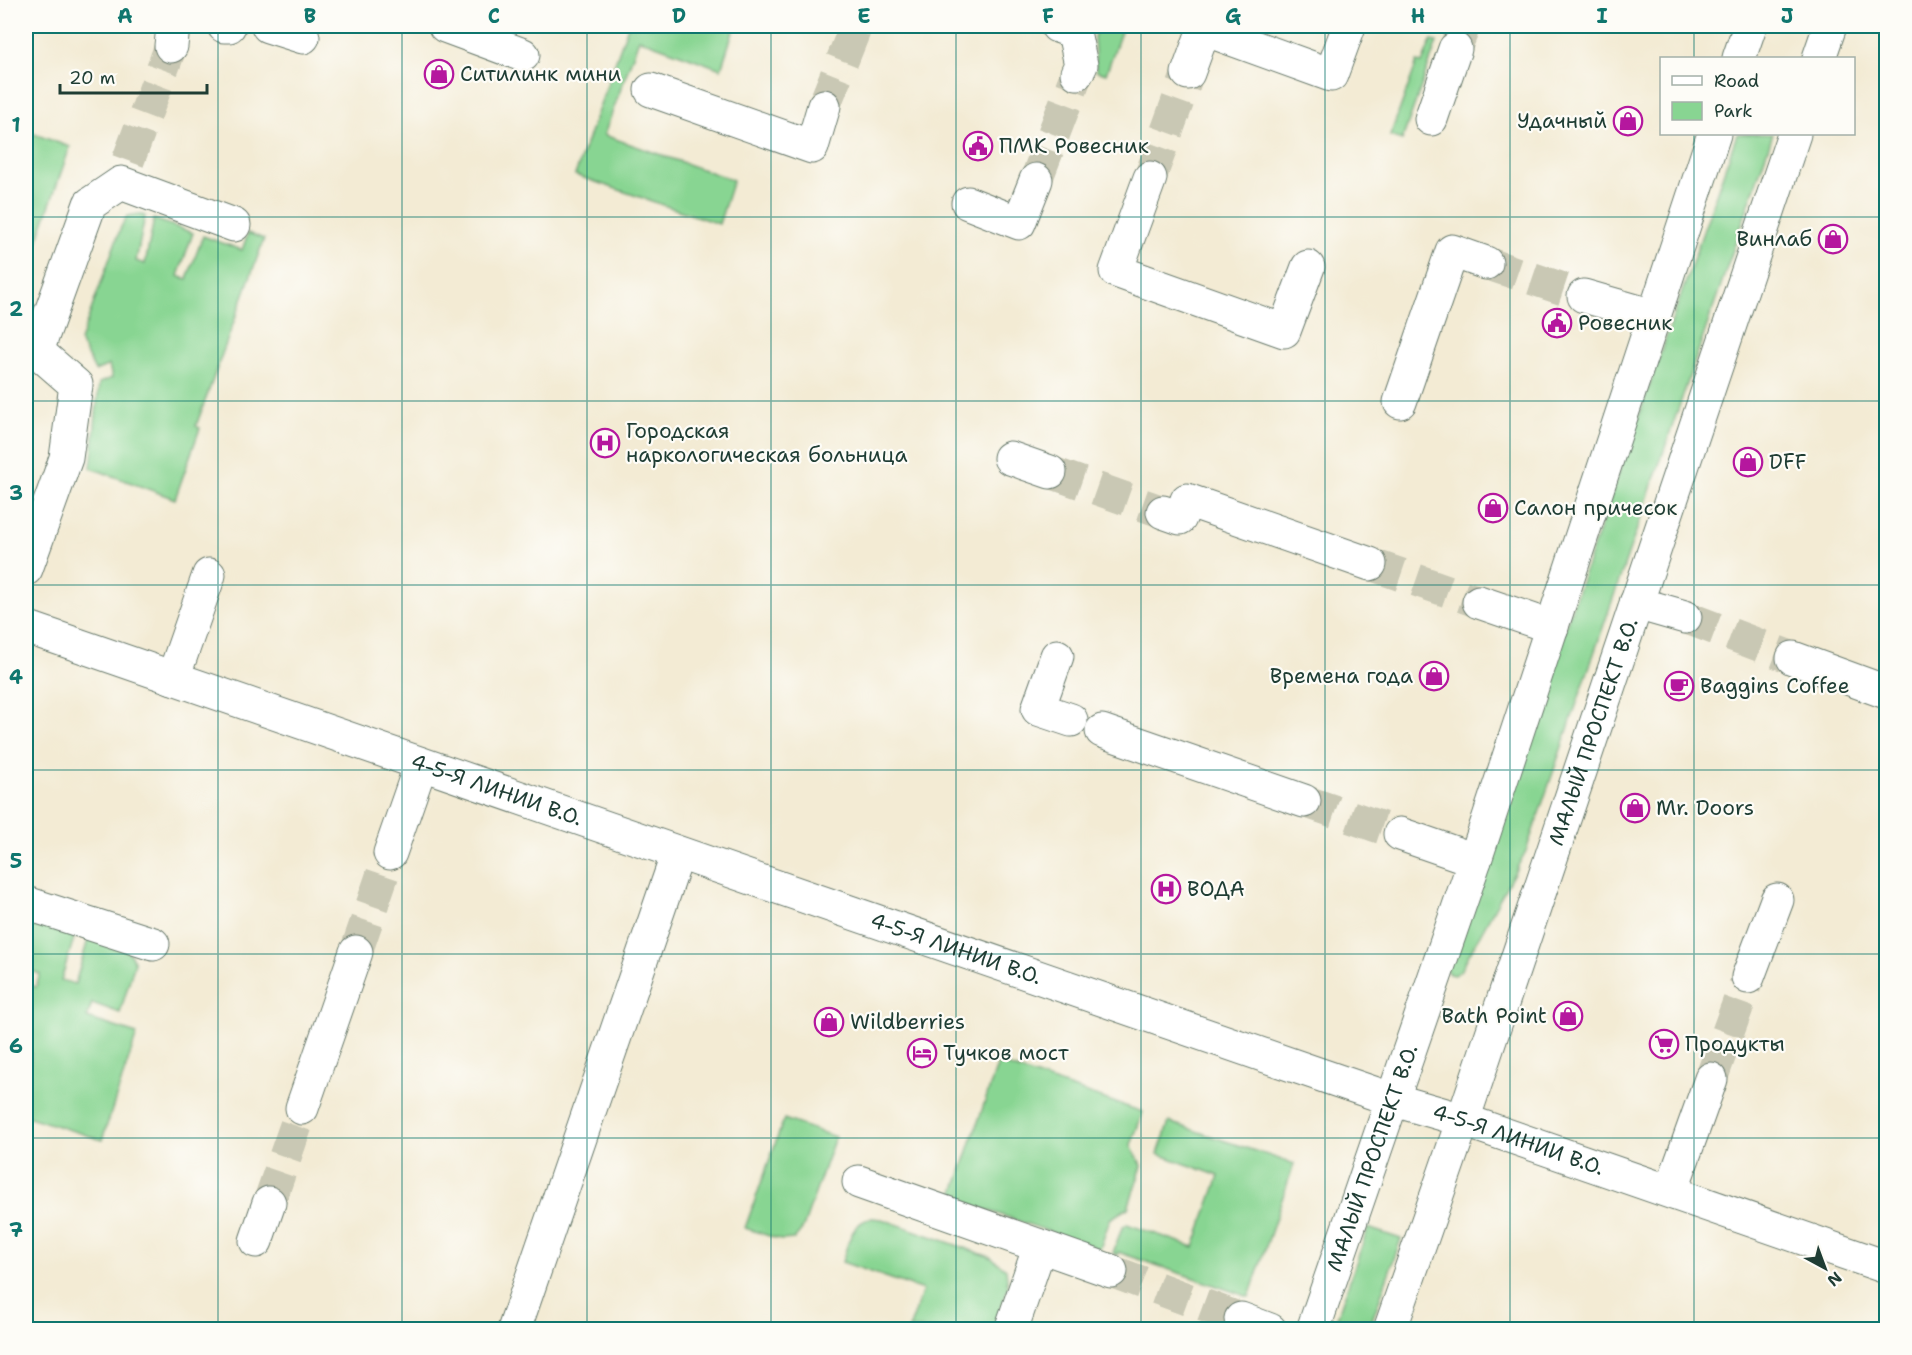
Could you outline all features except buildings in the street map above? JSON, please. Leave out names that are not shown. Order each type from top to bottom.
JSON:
[{"type":"main road","points":[[268,26],[303,38]]},
{"type":"main road","points":[[444,26],[523,55]]},
{"type":"main road","points":[[1056,26],[1074,32],[1081,65],[1077,73]]},
{"type":"main road","points":[[1188,73],[1204,29],[1331,75],[1349,26]]},
{"type":"main road","points":[[1739,57],[1750,26]]},
{"type":"main road","points":[[1819,57],[1830,26]]},
{"type":"main road","points":[[1431,119],[1455,49]]},
{"type":"main road","points":[[651,90],[812,147],[824,106]]},
{"type":"main road","name":"МАЛЫЙ ПРОСПЕКТ В.О.","points":[[1312,1329],[1394,1100],[1475,860],[1714,135]]},
{"type":"main road","name":"МАЛЫЙ ПРОСПЕКТ В.О.","points":[[1390,1329],[1463,1120],[1794,135]]},
{"type":"main road","points":[[26,568],[66,458],[76,385],[31,350],[90,204],[124,172],[234,225]]},
{"type":"main road","points":[[1150,178],[1116,271],[1284,331],[1308,267]]},
{"type":"main road","points":[[968,203],[1019,223],[1036,180]]},
{"type":"main road","points":[[1400,402],[1452,251],[1486,263]]},
{"type":"main road","points":[[1584,296],[1654,316]]},
{"type":"main road","points":[[1010,458],[1050,472]]},
{"type":"main road","points":[[1163,512],[1180,518],[1187,500],[1370,564]]},
{"type":"main road","points":[[173,678],[209,575]]},
{"type":"main road","points":[[1479,603],[1551,627]]},
{"type":"main road","points":[[1636,603],[1685,617]]},
{"type":"main road","name":"4-5-Я ЛИНИИ В.О.","points":[[26,627],[1394,1100],[1463,1120],[1887,1267]]},
{"type":"main road","points":[[1057,656],[1038,709],[1071,720]]},
{"type":"main road","points":[[1792,658],[1887,692]]},
{"type":"main road","points":[[1102,731],[1304,801]]},
{"type":"main road","points":[[390,853],[421,764]]},
{"type":"main road","points":[[1400,834],[1475,860]]},
{"type":"main road","points":[[514,1329],[678,853]]},
{"type":"main road","points":[[1748,977],[1777,900]]},
{"type":"main road","points":[[26,903],[153,944]]},
{"type":"main road","points":[[302,1108],[356,952]]},
{"type":"main road","points":[[1671,1191],[1711,1078]]},
{"type":"main road","points":[[859,1182],[1111,1271]]},
{"type":"main road","points":[[256,1241],[269,1203]]},
{"type":"main road","points":[[1011,1329],[1040,1246]]},
{"type":"green space","points":[[628,26],[735,26],[721,69],[639,39],[604,135],[733,180],[719,224],[575,175]]},
{"type":"green space","points":[[1098,26],[1123,26],[1106,74],[1096,71],[1094,37]]},
{"type":"green space","points":[[1431,41],[1437,42],[1402,140],[1390,136],[1417,62],[1422,63]]},
{"type":"green space","points":[[26,131],[70,147],[26,273]]},
{"type":"green space","points":[[1737,135],[1773,135],[1526,851],[1460,971],[1454,975],[1449,974],[1446,970]]},
{"type":"green space","points":[[139,214],[145,216],[136,261],[145,264],[154,219],[193,233],[178,276],[187,279],[203,236],[242,250],[248,233],[264,239],[196,426],[200,428],[175,499],[91,468],[99,383],[112,378],[109,365],[95,371],[80,341],[121,227],[127,216]]},
{"type":"green space","points":[[26,916],[76,932],[61,980],[75,984],[89,936],[125,947],[135,962],[120,1013],[92,1003],[87,1018],[137,1034],[102,1140],[26,1116],[26,1091],[30,1075],[27,1074],[32,1053],[26,1051],[26,984],[36,987],[40,974],[26,969]]},
{"type":"green space","points":[[998,1063],[1143,1112],[1131,1145],[1142,1166],[1128,1208],[1110,1219],[1100,1249],[952,1198]]},
{"type":"green space","points":[[784,1119],[835,1137],[803,1228],[794,1239],[781,1240],[745,1228]]},
{"type":"green space","points":[[1169,1122],[1294,1164],[1249,1297],[1118,1252],[1117,1255],[1113,1253],[1122,1228],[1127,1224],[1194,1247],[1219,1176],[1158,1154]]},
{"type":"green space","points":[[882,1219],[990,1257],[1006,1269],[1008,1288],[993,1329],[909,1329],[923,1290],[842,1262],[855,1229],[865,1220]]},
{"type":"green space","points":[[1368,1228],[1401,1239],[1369,1329],[1333,1329]]},
{"type":"tunnel","points":[[824,106],[856,26]]},
{"type":"tunnel","points":[[1455,49],[1464,26]]},
{"type":"tunnel","points":[[128,161],[171,46]]},
{"type":"tunnel","points":[[1036,180],[1077,73]]},
{"type":"tunnel","points":[[1150,178],[1188,73]]},
{"type":"tunnel","points":[[1486,263],[1584,296]]},
{"type":"tunnel","points":[[1050,472],[1163,512]]},
{"type":"tunnel","points":[[1370,564],[1479,602]]},
{"type":"tunnel","points":[[1685,617],[1793,658]]},
{"type":"tunnel","points":[[1304,801],[1400,834]]},
{"type":"tunnel","points":[[356,952],[390,853]]},
{"type":"tunnel","points":[[1711,1079],[1748,977]]},
{"type":"tunnel","points":[[269,1203],[302,1108]]},
{"type":"tunnel","points":[[1111,1271],[1241,1319]]},
{"type":"place","name":"Ситилинк мини","points":[[439,74]]},
{"type":"place","name":"Удачный","points":[[1628,121]]},
{"type":"place","name":"ПМК Ровесник","points":[[978,146]]},
{"type":"place","name":"Винлаб","points":[[1833,239]]},
{"type":"place","name":"Ровесник","points":[[1557,323]]},
{"type":"place","name":"Городская наркологическая больница","points":[[605,443]]},
{"type":"place","name":"DFF","points":[[1748,462]]},
{"type":"place","name":"Салон причесок","points":[[1493,508]]},
{"type":"place","name":"Времена года","points":[[1434,676]]},
{"type":"place","name":"Baggins Coffee","points":[[1679,686]]},
{"type":"place","name":"Mr. Doors","points":[[1635,808]]},
{"type":"place","name":"ВОДА","points":[[1166,889]]},
{"type":"place","name":"Bath Point","points":[[1568,1016]]},
{"type":"place","name":"Wildberries","points":[[829,1022]]},
{"type":"place","name":"Продукты","points":[[1664,1044]]},
{"type":"place","name":"Тучков мост","points":[[922,1053]]}]
